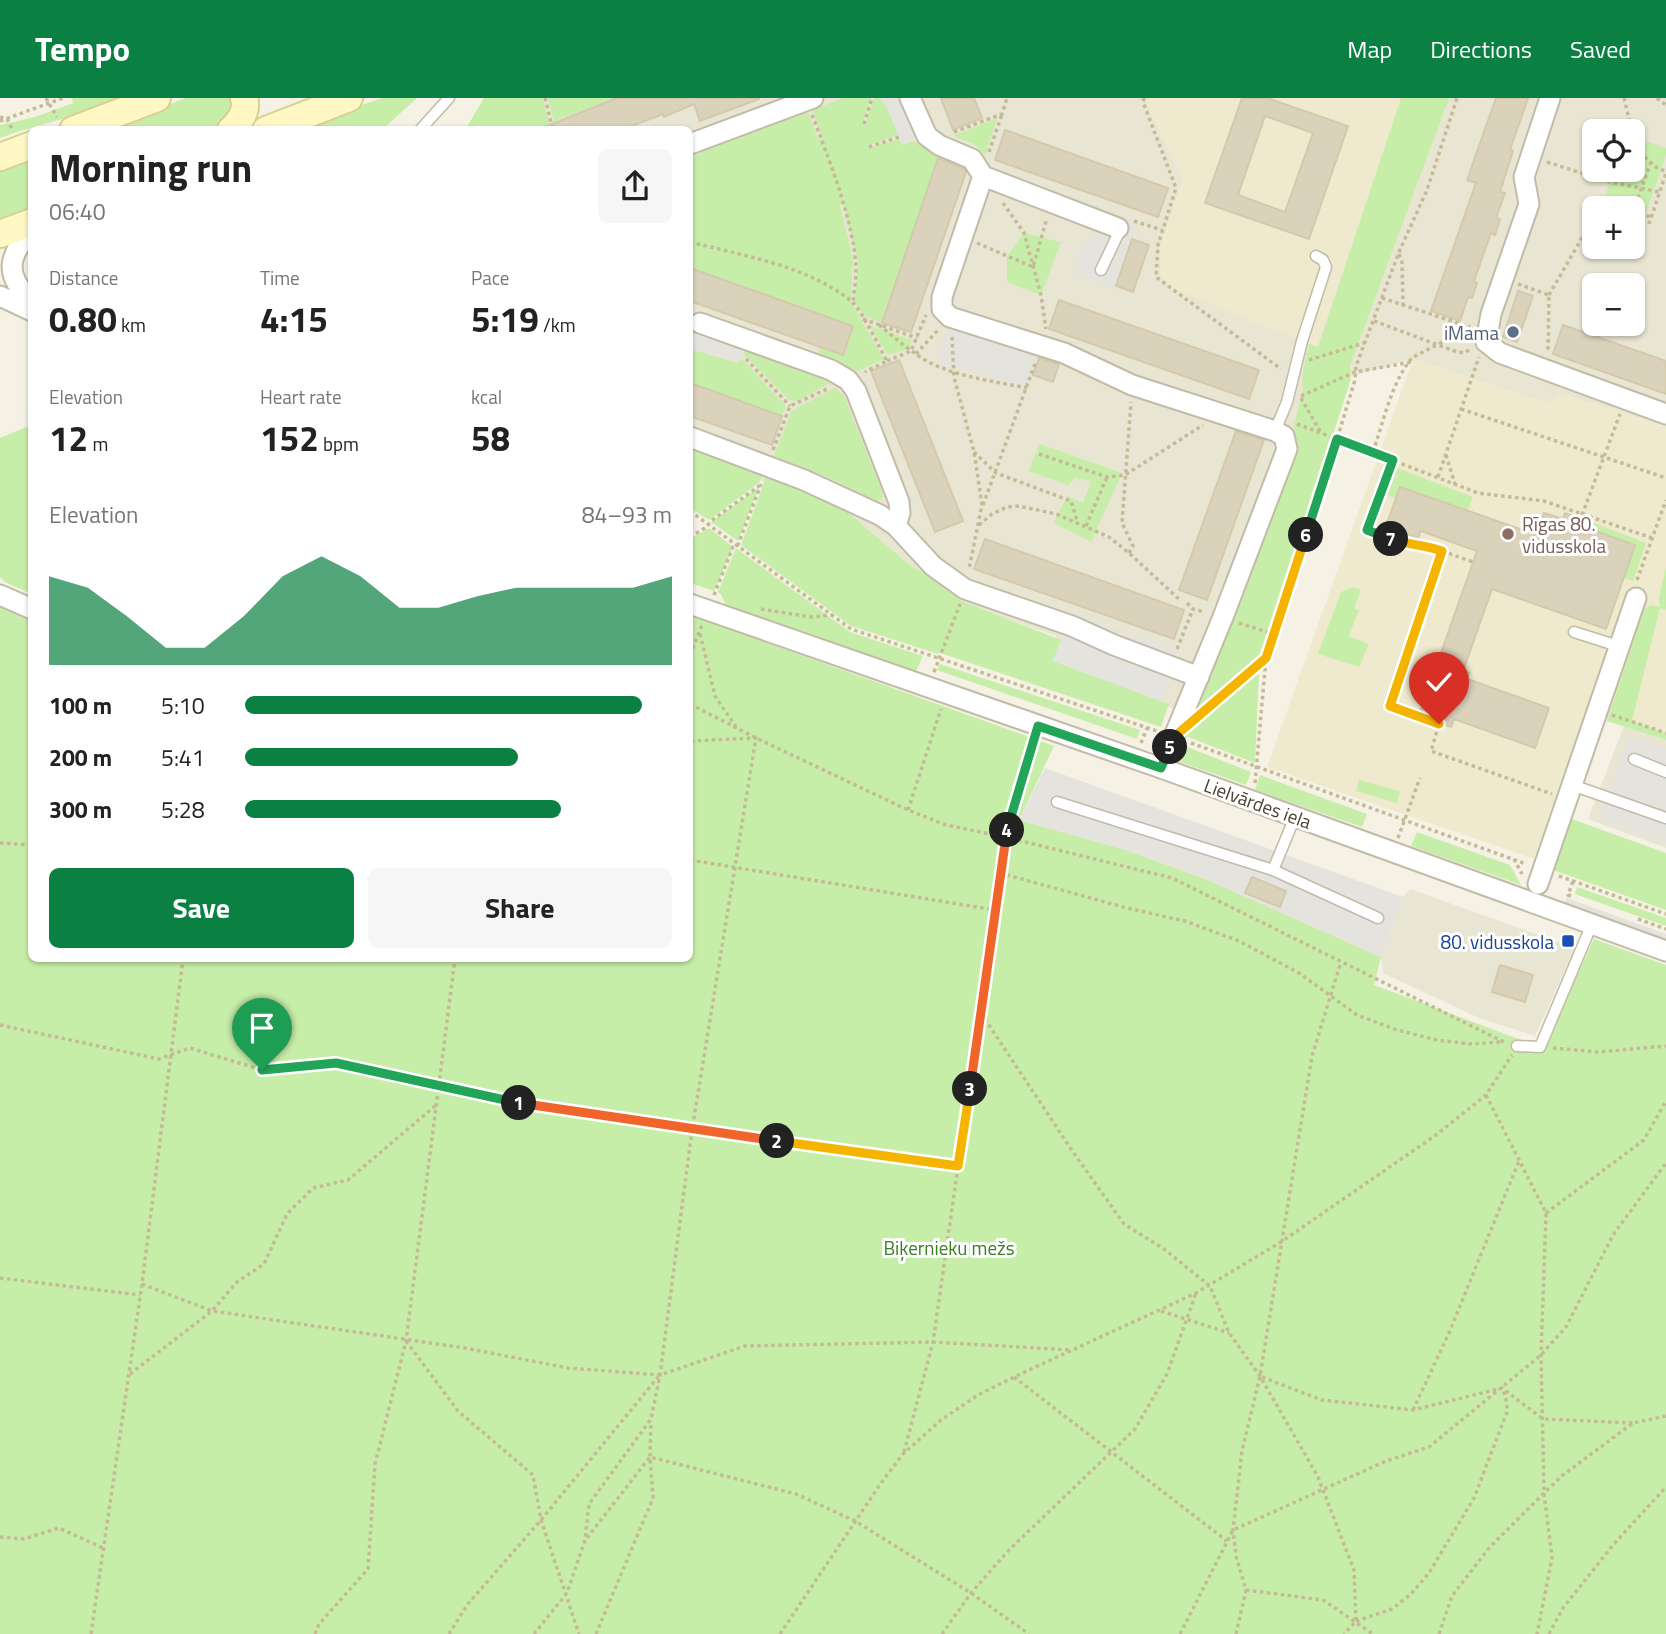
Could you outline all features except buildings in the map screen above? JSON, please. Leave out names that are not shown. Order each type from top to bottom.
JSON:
[{"type":"main road","points":[[66,125],[157,98]]},
{"type":"main road","points":[[234,126],[243,115],[246,104],[244,98]]},
{"type":"main road","points":[[275,126],[286,98]]},
{"type":"main road","points":[[279,126],[349,98]]},
{"type":"main road","points":[[0,157],[28,146]]},
{"type":"main road","points":[[0,234],[28,224]]},
{"type":"street","points":[[910,98],[926,136],[939,145],[972,159],[984,168],[1052,202],[1118,228]]},
{"type":"street","points":[[1550,98],[1524,177],[1529,204],[1491,314],[1478,338],[1500,353],[1666,414]]},
{"type":"street","points":[[693,143],[810,99]]},
{"type":"street","points":[[984,168],[942,297],[942,309],[950,317],[1064,353],[1132,385],[1223,414],[1277,425],[1284,436],[1287,449],[1223,617],[1161,768]]},
{"type":"street","points":[[28,235],[13,257],[11,271],[15,281],[28,297]]},
{"type":"street","points":[[0,296],[28,310]]},
{"type":"street","points":[[700,323],[831,370],[848,380],[856,391],[899,502],[900,513],[896,526]]},
{"type":"street","points":[[693,439],[764,475],[844,496],[880,515],[896,526],[933,566],[965,589],[1072,626],[1199,677]]},
{"type":"street","points":[[0,595],[28,607]]},
{"type":"street","points":[[1538,884],[1566,791],[1636,598]]},
{"type":"street","name":"Lielvārdes iela","points":[[693,605],[1161,768],[1666,951]]},
{"type":"lane","points":[[424,126],[449,98]]},
{"type":"lane","points":[[1101,270],[1119,232],[1118,228]]},
{"type":"lane","points":[[1277,425],[1287,402],[1326,267],[1323,260],[1316,256]]},
{"type":"lane","points":[[1574,632],[1618,646]]},
{"type":"lane","points":[[1634,760],[1666,772]]},
{"type":"lane","points":[[1566,791],[1666,818]]},
{"type":"lane","points":[[1058,802],[1273,870],[1378,918]]},
{"type":"lane","points":[[1273,870],[1295,817]]},
{"type":"lane","points":[[1531,903],[1538,884]]},
{"type":"lane","points":[[1517,1046],[1540,1047],[1592,924]]},
{"type":"path","points":[[46,98],[66,125]]},
{"type":"path","points":[[0,119],[7,119],[63,98]]},
{"type":"path","points":[[545,98],[552,126]]},
{"type":"path","points":[[864,124],[872,98]]},
{"type":"path","points":[[1007,98],[984,168],[1024,233],[1046,329],[1064,353]]},
{"type":"path","points":[[1144,98],[1143,102],[1176,188],[1158,245],[1156,277],[1279,369],[1294,373]]},
{"type":"path","points":[[1258,767],[1266,658],[1273,634],[1337,439],[1355,380],[1354,372],[1399,252],[1427,190],[1457,98]]},
{"type":"path","points":[[1624,98],[1630,119]]},
{"type":"path","points":[[1657,98],[1666,104]]},
{"type":"path","points":[[693,243],[752,257],[816,279],[853,302],[856,267],[846,217],[810,99]]},
{"type":"path","points":[[945,135],[1002,114]]},
{"type":"path","points":[[869,147],[899,137]]},
{"type":"path","points":[[1531,157],[1610,182],[1660,192]]},
{"type":"path","points":[[1645,157],[1666,175],[1649,224]]},
{"type":"path","points":[[1639,196],[1651,163]]},
{"type":"path","points":[[1033,267],[1052,202]]},
{"type":"path","points":[[1645,215],[1651,217]]},
{"type":"path","points":[[1118,228],[1126,218],[1162,230]]},
{"type":"path","points":[[961,236],[1033,267]]},
{"type":"path","points":[[1547,370],[1549,295],[1582,238]]},
{"type":"path","points":[[1399,252],[1402,262],[1403,305]]},
{"type":"path","points":[[1503,278],[1549,295]]},
{"type":"path","points":[[1382,298],[1478,338]]},
{"type":"path","points":[[914,353],[931,304]]},
{"type":"path","points":[[887,361],[914,353],[950,317]]},
{"type":"path","points":[[950,317],[955,372],[974,452],[982,505]]},
{"type":"path","points":[[863,319],[917,338]]},
{"type":"path","points":[[1374,321],[1457,352],[1464,353],[1478,338]]},
{"type":"path","points":[[879,325],[914,353],[937,366],[1027,388]]},
{"type":"path","points":[[737,337],[741,354],[790,406],[738,545]]},
{"type":"path","points":[[1373,452],[1399,379],[1413,357],[1436,346],[1478,338]]},
{"type":"path","points":[[1437,477],[1461,409],[1478,338]]},
{"type":"path","points":[[1297,360],[1308,360],[1364,343]]},
{"type":"path","points":[[934,672],[965,589],[982,505],[996,473],[1040,346]]},
{"type":"path","points":[[1287,402],[1354,372],[1410,363]]},
{"type":"path","points":[[1129,552],[1133,546],[1122,523],[1132,385]]},
{"type":"path","points":[[1300,396],[1321,433]]},
{"type":"path","points":[[1582,516],[1625,399]]},
{"type":"path","points":[[1461,409],[1666,478]]},
{"type":"path","points":[[1039,454],[1107,477],[1125,475],[1223,414]]},
{"type":"path","points":[[1277,425],[1321,433],[1478,493],[1544,502],[1652,538]]},
{"type":"path","points":[[974,452],[996,473],[1071,501],[1078,524]]},
{"type":"path","points":[[1446,453],[1455,484]]},
{"type":"path","points":[[1393,460],[1367,530],[1409,546],[1425,545],[1473,562]]},
{"type":"path","points":[[693,535],[705,528],[764,475]]},
{"type":"path","points":[[1085,527],[1107,477]]},
{"type":"path","points":[[1636,598],[1631,597],[1666,500]]},
{"type":"path","points":[[978,525],[1007,507],[1019,506],[1056,514],[1109,537],[1180,600]]},
{"type":"path","points":[[1442,551],[1390,706],[1439,724],[1431,751],[1566,791]]},
{"type":"path","points":[[751,606],[811,618],[832,615]]},
{"type":"path","points":[[1176,654],[1193,609]]},
{"type":"path","points":[[1223,617],[1273,634]]},
{"type":"path","points":[[700,632],[715,696],[737,729]]},
{"type":"path","points":[[1174,737],[1266,658]]},
{"type":"path","points":[[908,810],[946,694]]},
{"type":"path","points":[[693,706],[755,738],[908,810],[946,825],[1172,878],[1502,1042],[1517,1046],[1486,1095],[1402,1159],[1281,1242],[1210,1286],[1014,1377],[978,1395],[941,1420],[903,1454],[780,1634]]},
{"type":"path","points":[[1597,710],[1666,733]]},
{"type":"path","points":[[903,1454],[933,1342],[1004,837],[1038,726]]},
{"type":"path","points":[[693,741],[755,738]]},
{"type":"path","points":[[596,1634],[653,1498],[650,1457],[652,1419],[692,1130],[755,738]]},
{"type":"path","points":[[1393,853],[1420,778]]},
{"type":"path","points":[[0,844],[28,845]]},
{"type":"path","points":[[693,860],[995,909]]},
{"type":"path","points":[[1000,873],[1123,907],[1185,920],[1239,941],[1299,973],[1357,1015],[1397,1031],[1470,1044],[1502,1042]]},
{"type":"path","points":[[1573,881],[1567,895],[1580,899]]},
{"type":"path","points":[[1629,916],[1666,929]]},
{"type":"path","points":[[91,1634],[141,1296],[183,962]]},
{"type":"path","points":[[315,1634],[319,1624],[368,1569],[375,1464],[406,1341],[455,962]]},
{"type":"path","points":[[1236,1634],[1246,1590],[1236,1556],[1233,1530],[1242,1451],[1260,1376],[1312,1056],[1341,962]]},
{"type":"path","points":[[981,1013],[1124,1224],[1164,1249],[1210,1286],[1229,1333],[1260,1376],[1310,1462],[1323,1491],[1354,1570],[1356,1621]]},
{"type":"path","points":[[0,1025],[159,1059],[190,1048],[262,1070],[336,1063],[539,1107],[958,1166]]},
{"type":"path","points":[[1540,1047],[1598,1052],[1666,1046]]},
{"type":"path","points":[[1486,1095],[1546,1213],[1541,1355],[1544,1493],[1552,1558],[1537,1634]]},
{"type":"path","points":[[1546,1213],[1644,1140],[1666,1101]]},
{"type":"path","points":[[129,1375],[212,1311],[237,1282],[264,1264],[288,1214],[313,1188],[348,1180],[436,1105]]},
{"type":"path","points":[[1413,1410],[1449,1333],[1519,1161]]},
{"type":"path","points":[[1180,1634],[1233,1530],[1387,1461],[1429,1447],[1541,1355],[1566,1326],[1613,1235],[1666,1163]]},
{"type":"path","points":[[0,1278],[141,1296]]},
{"type":"path","points":[[142,1284],[212,1311],[465,1348],[568,1368],[660,1376],[745,1346],[933,1342],[1073,1350]]},
{"type":"path","points":[[942,1634],[971,1593],[1009,1550],[1135,1429],[1167,1374],[1196,1293]]},
{"type":"path","points":[[1161,1311],[1229,1333]]},
{"type":"path","points":[[406,1341],[458,1411],[533,1475],[541,1520],[579,1634]]},
{"type":"path","points":[[449,1634],[467,1605],[660,1376]]},
{"type":"path","points":[[1260,1376],[1322,1400],[1413,1410],[1502,1388]]},
{"type":"path","points":[[1014,1377],[1227,1541]]},
{"type":"path","points":[[1502,1388],[1543,1419],[1633,1423],[1666,1416]]},
{"type":"path","points":[[1343,1634],[1356,1621],[1392,1609],[1429,1573],[1474,1498],[1507,1412],[1502,1388]]},
{"type":"path","points":[[534,1634],[567,1593],[585,1539],[589,1504],[652,1419]]},
{"type":"path","points":[[1439,1634],[1452,1596],[1489,1548],[1563,1475],[1633,1423]]},
{"type":"path","points":[[650,1457],[796,1494],[855,1521],[971,1593],[1029,1634]]},
{"type":"path","points":[[585,1539],[650,1457]]},
{"type":"path","points":[[1549,1634],[1563,1608],[1613,1545],[1666,1487]]},
{"type":"path","points":[[0,1537],[24,1539],[60,1528],[104,1548]]},
{"type":"path","points":[[1246,1590],[1323,1600],[1373,1634]]},
{"type":"shaded area","points":[[523,98],[1148,98],[1147,103],[1183,179],[1160,249],[1160,276],[1173,288],[1317,347],[1401,98],[1666,98],[1666,427],[1611,409],[1545,403],[1413,359],[1315,386],[1190,715],[1047,662],[1056,636],[959,602],[821,506],[693,453],[693,126],[513,126]]},
{"type":"shaded area","points":[[880,98],[900,98],[916,138],[902,144],[887,107]]},
{"type":"shaded area","points":[[1148,98],[1401,98],[1317,348],[1173,288],[1160,276],[1160,249],[1183,179],[1147,103]]},
{"type":"shaded area","points":[[1095,209],[1137,223],[1114,288],[1074,273],[1084,241],[1096,243],[1090,225]]},
{"type":"shaded area","points":[[950,317],[1040,346],[1028,386],[937,362]]},
{"type":"shaded area","points":[[693,321],[746,340],[739,362],[693,349]]},
{"type":"shaded area","name":"Rīgas 80. vidusskola","points":[[1413,359],[1545,403],[1564,394],[1666,427],[1666,740],[1584,714],[1534,859],[1267,767]]},
{"type":"shaded area","points":[[1071,613],[1178,651],[1161,701],[1053,661]]},
{"type":"shaded area","points":[[1624,726],[1666,740],[1666,848],[1588,819]]},
{"type":"shaded area","points":[[1630,736],[1666,750],[1666,843],[1599,818]]},
{"type":"shaded area","points":[[1045,768],[1403,897],[1381,957],[1206,879],[1123,849],[1019,820]]},
{"type":"shaded area","points":[[1410,889],[1575,948],[1535,1036],[1479,1018],[1383,973],[1381,957],[1403,897]]},
{"type":"shaded area","points":[[1567,898],[1666,934],[1666,940],[1564,903]]},
{"type":"green space","points":[[72,98],[132,98],[37,126],[28,126],[28,129],[0,138],[0,125],[35,117],[73,103]]},
{"type":"green space","points":[[186,98],[235,98],[228,121],[215,126],[113,126]]},
{"type":"green space","points":[[382,98],[417,98],[386,126],[310,126],[317,121]]},
{"type":"green space","points":[[484,98],[542,98],[550,126],[467,126]]},
{"type":"green space","points":[[548,98],[617,98],[557,120],[559,126],[555,126]]},
{"type":"green space","points":[[844,98],[871,98],[863,123],[865,126],[874,98],[879,98],[887,107],[898,135],[869,145],[870,148],[899,139],[902,145],[913,141],[940,152],[881,323],[864,316],[854,302],[858,263],[843,204],[840,205],[853,259],[851,302],[884,359],[858,371],[818,356],[820,347],[843,355],[853,326],[693,270],[693,156],[808,112],[818,139],[822,138],[812,110]]},
{"type":"green space","points":[[1401,98],[1449,98],[1350,366],[1351,379],[1260,659],[1196,712],[1296,446],[1294,425],[1303,390],[1302,376],[1309,344],[1318,347]]},
{"type":"green space","points":[[997,118],[985,155],[974,144],[953,136]]},
{"type":"green space","points":[[1645,141],[1666,148],[1645,216],[1645,196],[1605,196],[1610,182],[1645,182]]},
{"type":"green space","points":[[28,157],[28,210],[0,223],[0,168]]},
{"type":"green space","points":[[1024,233],[1061,242],[1041,295],[1007,282],[1007,256]]},
{"type":"green space","points":[[869,325],[912,340],[909,349],[888,355]]},
{"type":"green space","points":[[693,350],[738,363],[741,358],[786,406],[782,416],[693,384]]},
{"type":"green space","points":[[744,350],[830,383],[797,401],[789,400],[744,354]]},
{"type":"green space","points":[[835,388],[844,396],[882,491],[883,498],[877,501],[774,456],[792,410]]},
{"type":"green space","points":[[28,426],[28,593],[0,577],[0,438]]},
{"type":"green space","points":[[1040,444],[1122,473],[1091,542],[1054,523],[1067,496],[1083,503],[1091,481],[1075,478],[1068,485],[1028,471]]},
{"type":"green space","points":[[693,447],[763,474],[759,483],[709,520],[693,510]]},
{"type":"green space","points":[[1397,468],[1473,497],[1468,510],[1400,487],[1396,498],[1387,495]]},
{"type":"green space","points":[[767,474],[838,504],[912,567],[942,582],[960,598],[959,600],[1061,640],[1053,661],[1169,704],[1161,727],[851,626],[741,545]]},
{"type":"green space","points":[[759,487],[738,541],[711,522]]},
{"type":"green space","points":[[1594,523],[1646,543],[1633,581],[1624,578],[1635,545],[1587,528]]},
{"type":"green space","points":[[709,528],[733,547],[714,591],[693,584],[693,537]]},
{"type":"green space","points":[[736,548],[850,632],[923,656],[915,673],[726,606],[718,592]]},
{"type":"green space","points":[[1666,567],[1666,610],[1660,608],[1632,721],[1666,733],[1666,740],[1607,721],[1644,609],[1651,605],[1660,607],[1659,598]]},
{"type":"green space","points":[[1353,587],[1361,590],[1354,608],[1359,610],[1349,636],[1369,644],[1359,667],[1318,654],[1341,592]]},
{"type":"green space","name":"Biķernieku mežs","points":[[0,604],[28,617],[28,962],[693,962],[693,616],[1054,746],[1019,820],[1123,849],[1206,879],[1381,957],[1374,985],[1543,1048],[1594,939],[1666,965],[1666,1634],[0,1634]]},
{"type":"green space","points":[[940,664],[1140,730],[1137,739],[937,670]]},
{"type":"green space","points":[[1259,673],[1255,763],[1183,735]]},
{"type":"green space","points":[[1180,744],[1251,772],[1246,785],[1174,760]]},
{"type":"green space","points":[[1260,775],[1367,814],[1362,827],[1255,790]]},
{"type":"green space","points":[[1359,780],[1400,791],[1397,803],[1356,791]]},
{"type":"green space","points":[[1569,818],[1666,853],[1666,910],[1550,869]]},
{"type":"green space","points":[[1417,832],[1510,865],[1521,885],[1411,846]]},
{"type":"green space","points":[[1577,887],[1666,918],[1666,926],[1575,894]]},
{"type":"place","name":"iMama","points":[[1513,332]]},
{"type":"place","name":"Rīgas 80. vidusskola","points":[[1508,534]]},
{"type":"place","name":"80. vidusskola","points":[[1568,941]]},
{"type":"route","points":[[262,1070],[336,1063],[539,1107],[958,1166],[1004,837],[1038,726],[1161,768],[1174,737],[1266,658],[1337,439],[1393,460],[1367,530],[1409,546],[1425,545],[1442,551],[1390,706],[1439,724]]}]
